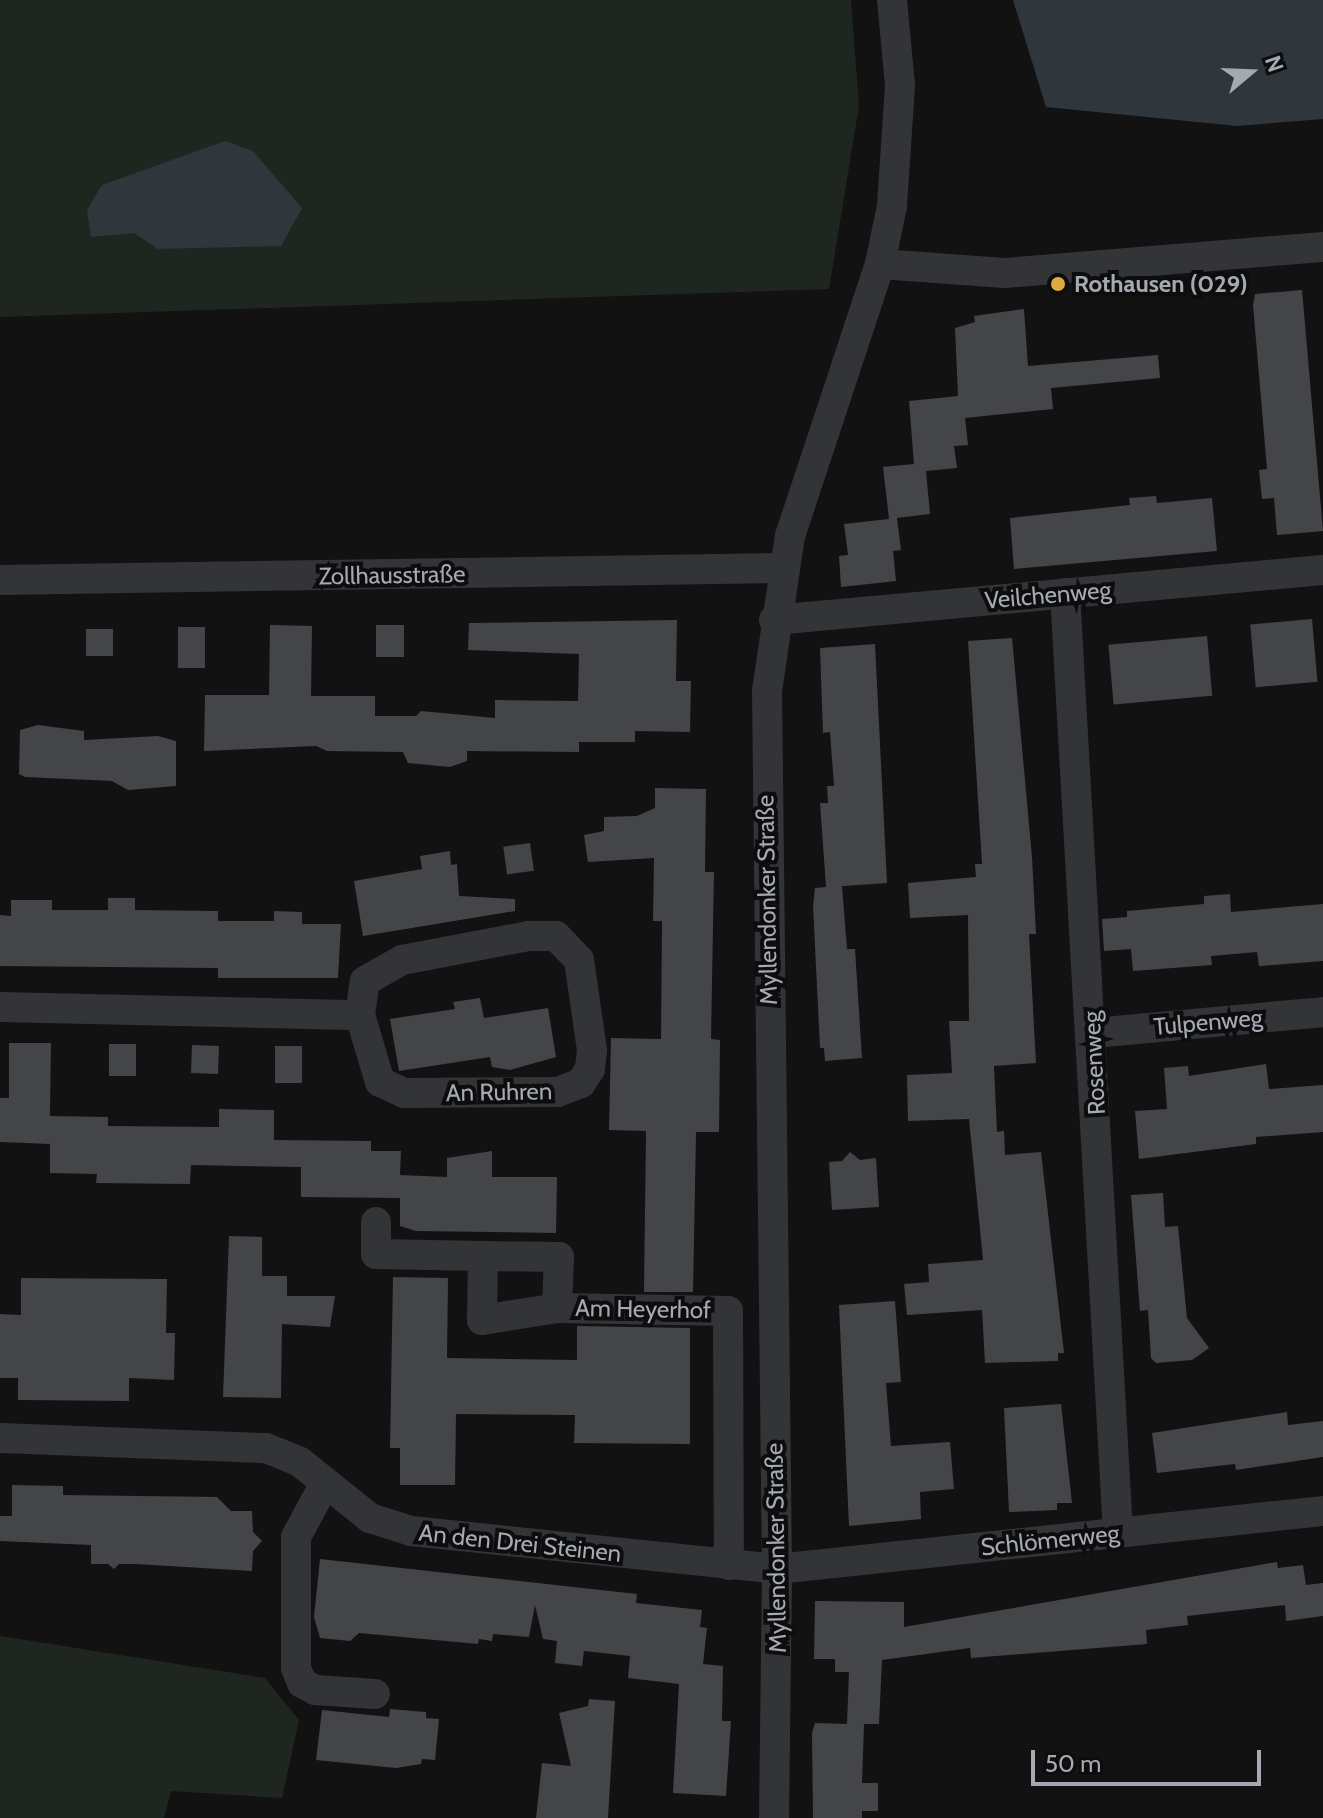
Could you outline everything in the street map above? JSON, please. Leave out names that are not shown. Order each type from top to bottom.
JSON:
[{"type":"street","name":"Myllendonker Straße","points":[[774,1818],[777,1569],[765,769],[774,620],[783,568],[880,264],[899,142],[900,85],[892,0]]},
{"type":"street","points":[[880,264],[1005,273],[1323,247]]},
{"type":"street","name":"Zollhausstraße","points":[[0,580],[783,568]]},
{"type":"street","name":"Veilchenweg","points":[[774,620],[1323,570]]},
{"type":"street","name":"Rosenweg","points":[[1065,593],[1093,1033],[1118,1533]]},
{"type":"street","name":"An Ruhren","points":[[529,936],[556,936],[579,960],[590,1069],[576,1087],[558,1092],[397,1092],[377,1078],[360,1015],[365,981],[388,965],[529,936]]},
{"type":"street","points":[[0,1007],[360,1015]]},
{"type":"street","name":"Tulpenweg","points":[[1093,1033],[1323,1012]]},
{"type":"street","name":"Am Heyerhof","points":[[376,1222],[376,1254],[559,1257],[557,1308]]},
{"type":"street","name":"Am Heyerhof","points":[[483,1256],[482,1320],[557,1308],[728,1311],[729,1565]]},
{"type":"street","name":"An den Drei Steinen","points":[[0,1438],[254,1446],[288,1456],[370,1518],[411,1531],[777,1569]]},
{"type":"street","points":[[325,1483],[296,1537],[296,1668],[302,1683],[315,1690],[375,1694]]},
{"type":"street","name":"Schlömerweg","points":[[777,1569],[1323,1511]]},
{"type":"shaded area","points":[[0,0],[851,0],[859,106],[829,289],[0,317]]},
{"type":"shaded area","points":[[1013,0],[1323,0],[1323,119],[1237,126],[1046,107]]},
{"type":"shaded area","points":[[225,141],[253,151],[302,208],[281,246],[158,249],[134,233],[91,237],[87,210],[102,185]]},
{"type":"shaded area","points":[[0,1636],[265,1678],[299,1720],[282,1798],[171,1791],[164,1818],[0,1818]]},
{"type":"building","points":[[1302,290],[1323,531],[1277,535],[1274,498],[1262,499],[1259,470],[1267,469],[1253,305],[1255,294]]},
{"type":"building","points":[[1024,309],[1028,366],[1158,355],[1160,378],[1051,388],[1053,409],[965,418],[968,445],[954,446],[957,468],[926,471],[930,514],[897,518],[901,550],[893,551],[896,581],[841,587],[839,556],[848,555],[844,524],[889,519],[883,467],[914,464],[909,401],[958,396],[955,328],[975,322],[974,316]]},
{"type":"building","points":[[1156,496],[1157,503],[1212,498],[1217,551],[1014,569],[1010,518],[1130,505],[1129,498]]},
{"type":"building","points":[[1312,619],[1317,682],[1256,687],[1250,624]]},
{"type":"building","points":[[677,620],[676,681],[691,681],[690,732],[635,731],[635,742],[579,742],[579,752],[467,751],[467,761],[450,767],[408,763],[403,752],[327,751],[316,746],[204,751],[205,695],[269,695],[270,625],[312,626],[311,696],[375,696],[375,716],[416,716],[421,711],[495,718],[495,700],[578,701],[579,654],[468,650],[469,623]]},
{"type":"building","points":[[376,625],[404,625],[404,657],[376,657]]},
{"type":"building","points":[[178,627],[205,627],[205,668],[178,668]]},
{"type":"building","points":[[86,629],[113,629],[113,656],[86,656]]},
{"type":"building","points":[[1207,636],[1212,696],[1114,704],[1108,645]]},
{"type":"building","points":[[1012,638],[1032,857],[1036,934],[1029,934],[1036,1063],[994,1066],[997,1132],[1004,1131],[1005,1155],[1041,1152],[1064,1353],[1058,1353],[1058,1361],[985,1363],[982,1310],[907,1315],[904,1284],[929,1282],[928,1264],[983,1260],[969,1119],[908,1121],[907,1075],[952,1073],[949,1021],[969,1021],[968,915],[910,918],[908,883],[976,877],[975,864],[982,864],[968,641]]},
{"type":"building","points":[[875,644],[887,883],[842,886],[847,949],[855,949],[862,1058],[825,1061],[824,1048],[820,1048],[813,906],[815,888],[826,887],[820,803],[828,803],[827,786],[834,786],[830,732],[823,733],[820,648]]},
{"type":"building","points":[[38,725],[84,731],[84,740],[158,736],[176,741],[176,786],[128,790],[112,781],[25,777],[19,774],[20,730]]},
{"type":"building","points":[[655,788],[706,789],[705,872],[714,872],[711,1039],[720,1040],[719,1132],[696,1132],[693,1292],[644,1292],[646,1131],[609,1130],[611,1038],[661,1039],[662,921],[653,921],[654,858],[588,862],[584,835],[604,831],[604,817],[637,816],[655,808]]},
{"type":"building","points":[[530,843],[534,871],[507,874],[503,847]]},
{"type":"building","points":[[450,851],[451,865],[457,864],[459,896],[515,899],[515,911],[363,936],[354,881],[422,869],[420,856]]},
{"type":"building","points":[[1230,894],[1231,912],[1323,904],[1323,961],[1259,966],[1257,952],[1211,956],[1212,965],[1133,971],[1131,949],[1104,951],[1102,919],[1127,917],[1127,911],[1204,904],[1204,896]]},
{"type":"building","points":[[108,898],[135,898],[135,910],[218,911],[218,921],[274,921],[274,911],[302,912],[302,924],[341,924],[338,978],[218,978],[218,968],[0,966],[0,915],[11,916],[11,900],[52,900],[52,910],[108,910]]},
{"type":"building","points":[[480,998],[484,1018],[548,1008],[556,1057],[510,1070],[492,1067],[490,1057],[399,1071],[390,1019],[455,1009],[453,1002]]},
{"type":"building","points":[[9,1043],[51,1043],[50,1116],[108,1117],[108,1126],[219,1127],[219,1109],[274,1110],[274,1140],[371,1141],[371,1151],[401,1151],[400,1175],[447,1177],[447,1158],[492,1151],[492,1177],[557,1177],[556,1233],[416,1231],[400,1226],[400,1198],[301,1197],[301,1167],[191,1165],[190,1184],[96,1183],[97,1174],[50,1173],[50,1144],[0,1142],[0,1098],[9,1098]]},
{"type":"building","points":[[109,1044],[136,1044],[136,1076],[109,1076]]},
{"type":"building","points":[[192,1045],[219,1046],[218,1074],[191,1073]]},
{"type":"building","points":[[275,1046],[302,1046],[302,1083],[275,1083]]},
{"type":"building","points":[[1266,1064],[1269,1089],[1323,1085],[1323,1132],[1256,1137],[1256,1144],[1139,1159],[1135,1111],[1167,1109],[1164,1068],[1188,1066],[1189,1076]]},
{"type":"building","points":[[850,1152],[860,1160],[876,1158],[879,1207],[832,1210],[829,1162],[842,1161]]},
{"type":"building","points":[[1163,1193],[1165,1227],[1178,1226],[1187,1318],[1209,1348],[1192,1360],[1156,1363],[1151,1358],[1148,1310],[1140,1311],[1131,1195]]},
{"type":"building","points":[[229,1236],[262,1237],[262,1276],[287,1276],[287,1296],[335,1296],[330,1327],[282,1324],[281,1398],[223,1397]]},
{"type":"building","points":[[393,1277],[448,1278],[447,1358],[577,1360],[577,1326],[690,1328],[690,1444],[574,1443],[575,1415],[456,1414],[455,1485],[400,1485],[400,1448],[390,1448]]},
{"type":"building","points":[[21,1278],[167,1279],[166,1333],[175,1333],[174,1380],[129,1378],[129,1401],[18,1400],[18,1378],[0,1378],[0,1314],[21,1315]]},
{"type":"building","points":[[895,1301],[901,1382],[886,1383],[891,1446],[950,1442],[954,1489],[920,1492],[921,1519],[849,1526],[839,1305]]},
{"type":"building","points":[[1061,1404],[1072,1503],[1057,1503],[1057,1510],[1009,1512],[1004,1408]]},
{"type":"building","points":[[1287,1412],[1288,1425],[1323,1421],[1323,1457],[1236,1470],[1235,1464],[1157,1473],[1152,1433]]},
{"type":"building","points":[[12,1485],[63,1486],[63,1495],[217,1497],[231,1511],[252,1511],[253,1532],[262,1541],[253,1551],[252,1571],[136,1564],[119,1564],[114,1569],[108,1564],[91,1564],[91,1545],[0,1541],[0,1516],[12,1516]]},
{"type":"building","points":[[320,1559],[637,1594],[636,1603],[702,1610],[700,1627],[707,1628],[703,1664],[723,1666],[722,1721],[731,1721],[726,1796],[673,1793],[679,1684],[628,1678],[630,1656],[584,1651],[582,1666],[555,1663],[557,1641],[543,1639],[535,1605],[529,1637],[493,1634],[492,1641],[479,1639],[478,1644],[359,1633],[350,1641],[320,1638],[314,1617]]},
{"type":"building","points":[[1277,1562],[1278,1568],[1303,1565],[1306,1585],[1323,1583],[1323,1616],[1286,1621],[1285,1605],[1187,1616],[1188,1625],[1146,1630],[1147,1644],[971,1658],[970,1648],[882,1660],[879,1724],[864,1724],[862,1783],[878,1783],[878,1811],[862,1811],[862,1818],[813,1818],[812,1733],[815,1723],[847,1724],[849,1672],[835,1672],[835,1659],[814,1659],[815,1601],[904,1602],[904,1627]]},
{"type":"building","points":[[589,1699],[615,1701],[608,1818],[536,1818],[542,1763],[571,1766],[559,1713],[588,1706]]},
{"type":"building","points":[[390,1709],[426,1712],[426,1718],[439,1719],[435,1760],[422,1759],[421,1764],[396,1768],[316,1760],[322,1710],[389,1717]]},
{"type":"place","name":"Rothausen (029)","points":[[1058,284]]}]
